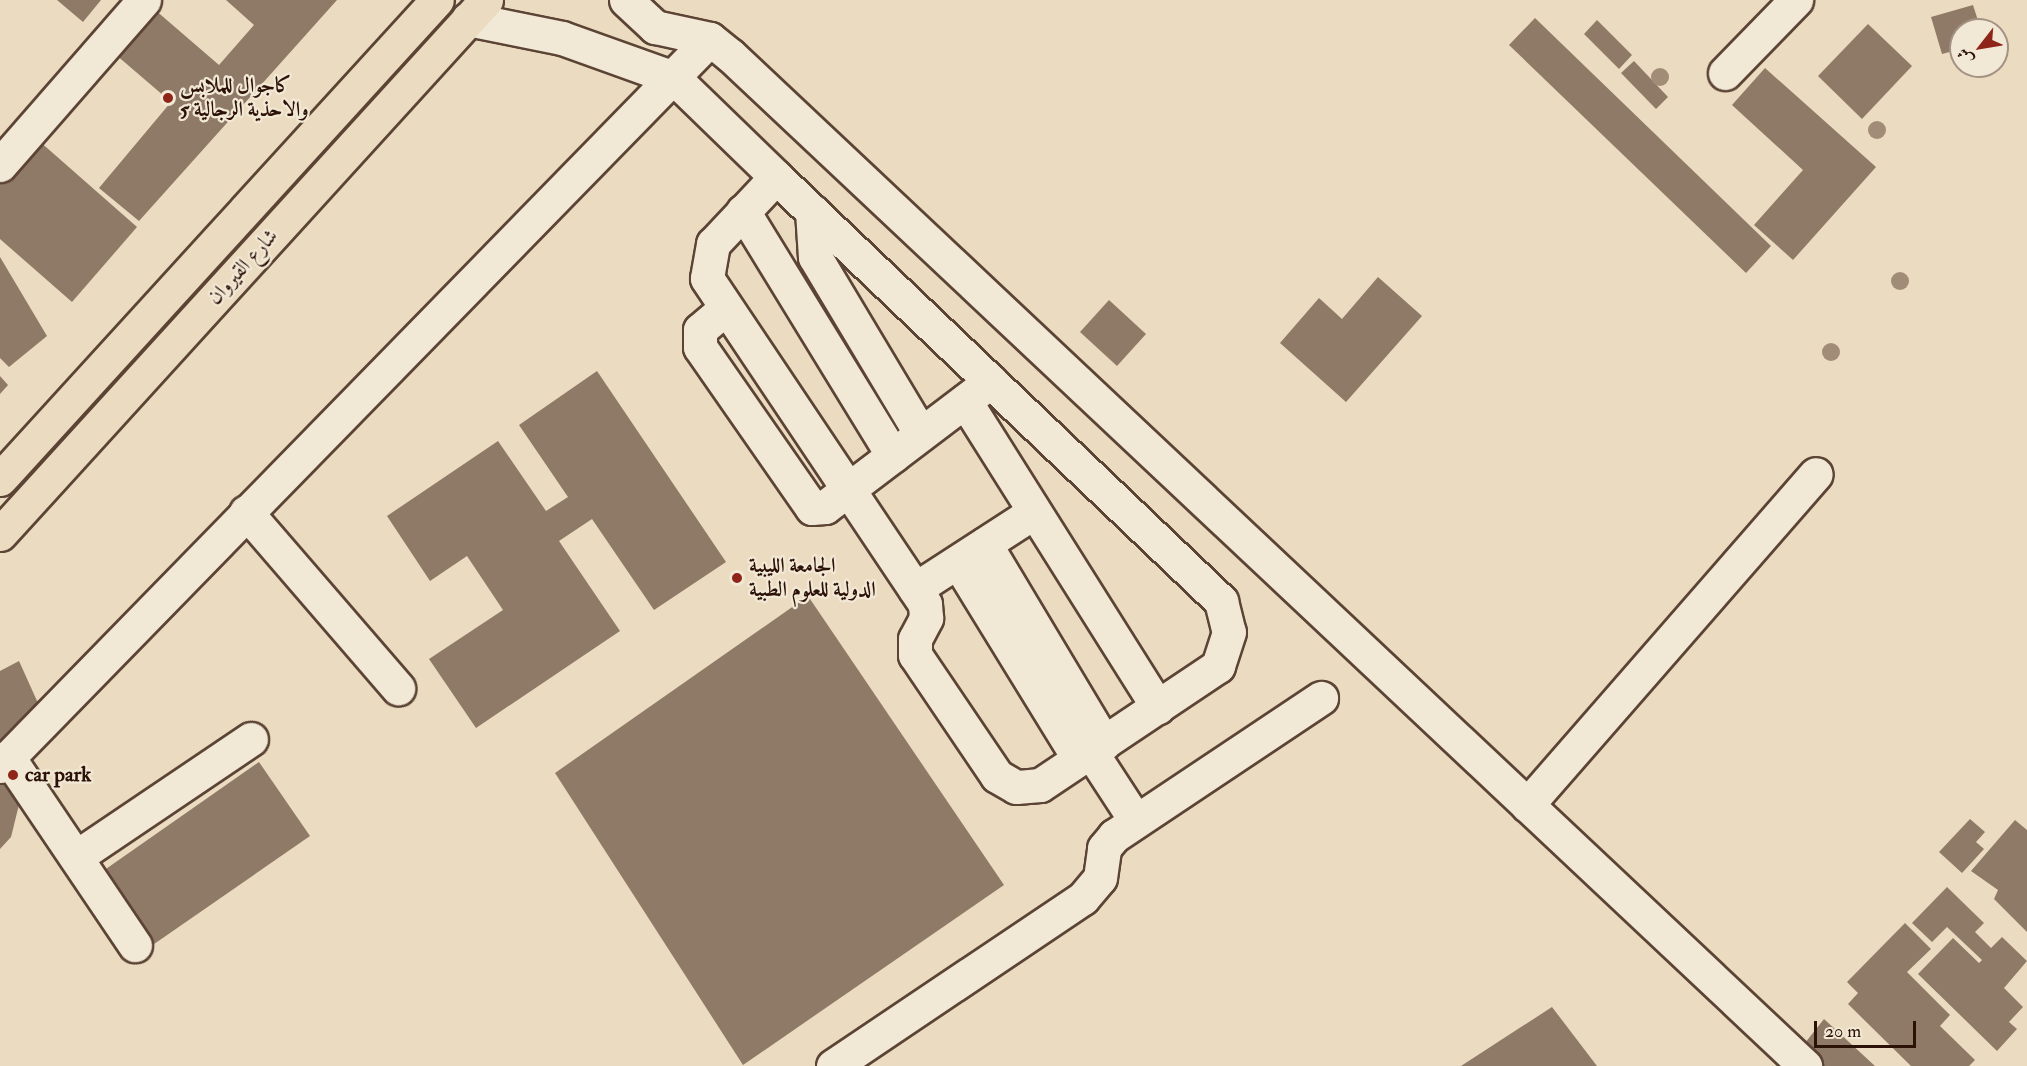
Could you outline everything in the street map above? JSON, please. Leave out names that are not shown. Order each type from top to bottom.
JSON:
[{"type":"main road","name":"شارع القيروان","points":[[0,479],[437,0]]},
{"type":"main road","name":"شارع القيروان","points":[[0,534],[477,10]]},
{"type":"street","points":[[0,165],[144,0]]},
{"type":"street","points":[[626,0],[655,27],[710,39],[1804,1066]]},
{"type":"street","points":[[1725,73],[1796,0]]},
{"type":"street","points":[[477,10],[562,38],[666,86],[760,194],[893,456]]},
{"type":"street","points":[[135,945],[76,856],[4,762],[710,39]]},
{"type":"street","points":[[760,194],[812,211],[1221,601],[1229,633],[1218,666],[1091,751],[1028,788],[997,776],[915,655],[915,639],[927,611],[915,589],[726,308],[706,265],[713,244],[760,194]]},
{"type":"street","points":[[812,211],[815,256],[921,434]]},
{"type":"street","points":[[726,308],[700,330],[700,348],[805,504],[819,509],[848,490],[991,381]]},
{"type":"street","points":[[965,401],[1158,707]]},
{"type":"street","points":[[1527,805],[1816,474]]},
{"type":"street","points":[[246,512],[398,688]]},
{"type":"street","points":[[915,589],[1034,512]]},
{"type":"street","points":[[985,544],[1091,751]]},
{"type":"street","points":[[958,562],[1091,751],[1136,821]]},
{"type":"street","points":[[833,1066],[1083,898],[1100,878],[1108,841],[1321,698]]},
{"type":"street","points":[[76,856],[250,739]]},
{"type":"building","points":[[57,0],[101,0],[83,22]]},
{"type":"building","points":[[226,0],[337,0],[139,221],[99,188],[171,102],[115,54],[154,9],[219,65],[254,25]]},
{"type":"building","points":[[1973,5],[1977,18],[1949,18],[1949,52],[1942,54],[1931,17]]},
{"type":"building","points":[[1535,18],[1771,246],[1746,273],[1509,45]]},
{"type":"building","points":[[1597,20],[1632,55],[1619,69],[1584,34]]},
{"type":"building","points":[[1868,24],[1912,66],[1862,119],[1818,76]]},
{"type":"building","points":[[1634,61],[1668,97],[1656,109],[1621,73]]},
{"type":"building","points":[[1765,68],[1876,167],[1793,260],[1754,225],[1803,170],[1732,105]]},
{"type":"building","points":[[38,140],[137,227],[72,302],[0,239],[0,184]]},
{"type":"building","points":[[0,257],[47,336],[9,367],[0,358]]},
{"type":"building","points":[[1378,277],[1422,316],[1346,402],[1280,343],[1319,298],[1342,319]]},
{"type":"building","points":[[1109,300],[1146,334],[1117,366],[1080,332]]},
{"type":"building","points":[[597,371],[726,562],[654,610],[592,519],[559,541],[620,631],[476,728],[429,659],[503,610],[467,556],[430,581],[387,516],[498,441],[546,511],[568,497],[519,425]]},
{"type":"building","points":[[0,376],[8,385],[0,394]]},
{"type":"building","points":[[808,596],[1004,885],[743,1065],[555,773]]},
{"type":"building","name":"car park","points":[[19,661],[42,712],[11,837],[0,849],[0,671]]},
{"type":"building","points":[[259,762],[310,836],[144,951],[93,878]]},
{"type":"building","points":[[1970,819],[1985,832],[1976,842],[1984,849],[1962,873],[1939,852]]},
{"type":"building","points":[[2015,820],[2027,830],[2027,932],[1994,899],[1998,890],[1971,871]]},
{"type":"building","points":[[1947,887],[1984,923],[1975,932],[1991,948],[2002,937],[2027,961],[2004,988],[2023,1007],[2009,1022],[2017,1029],[1997,1051],[1918,974],[1953,938],[1979,963],[1982,960],[1947,927],[1932,942],[1912,923]]},
{"type":"building","points":[[1905,923],[1931,949],[1907,972],[1950,1015],[1940,1026],[1975,1060],[1969,1066],[1911,1066],[1848,1004],[1858,993],[1847,982]]},
{"type":"building","points":[[1552,1007],[1597,1066],[1461,1066]]},
{"type":"building","points":[[1824,1019],[1875,1066],[1821,1066],[1801,1048]]},
{"type":"place","name":"كاجوال للملابس والاحذية الرجالية 5","points":[[168,98]]},
{"type":"place","name":"الجامعة الليبية الدولية للعلوم الطبية","points":[[737,578]]},
{"type":"place","name":"car park","points":[[13,775]]}]
